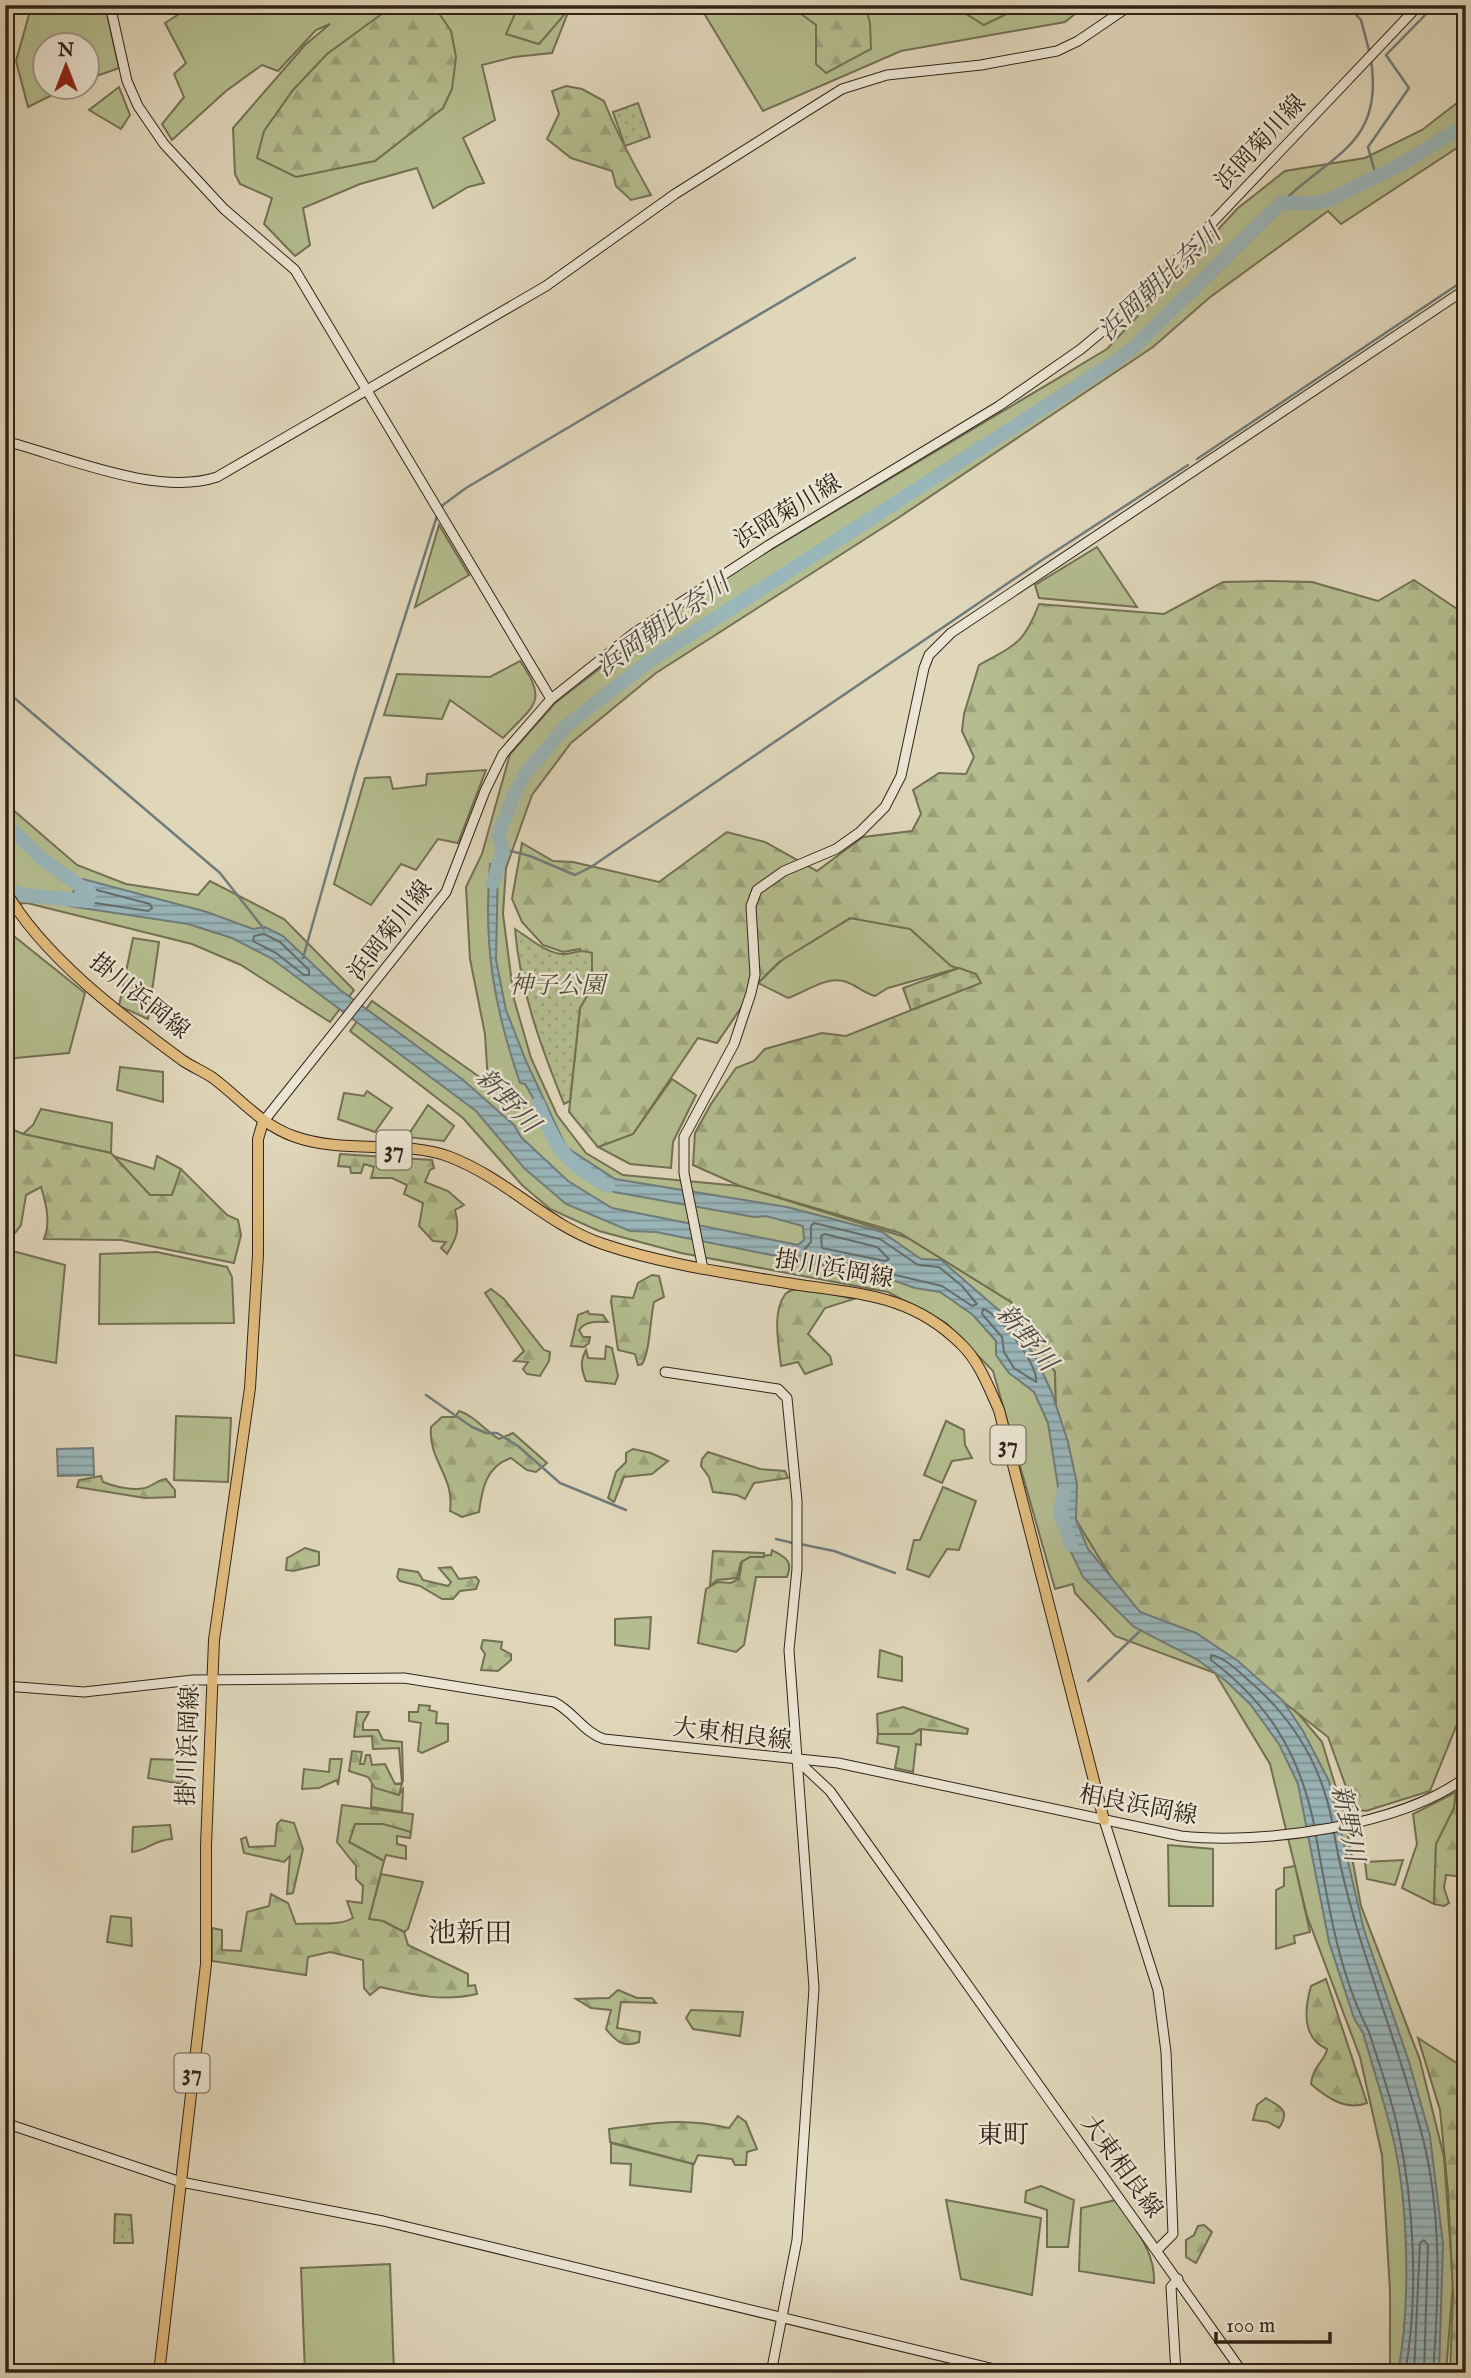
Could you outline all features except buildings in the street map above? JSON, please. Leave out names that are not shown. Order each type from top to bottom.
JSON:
[{"type":"main road","name":"掛川浜岡線","points":[[5,890],[35,934],[58,958],[185,1062],[212,1077],[263,1122],[319,1144],[447,1155],[502,1182],[555,1221],[602,1244],[704,1269],[893,1300],[927,1317],[963,1345],[983,1375],[999,1410],[1104,1820]]},
{"type":"main road","name":"掛川浜岡線","points":[[159,2373],[206,1964],[211,1680],[214,1640],[250,1388],[258,1255],[258,1139],[263,1122]]},
{"type":"street","points":[[110,5],[127,81],[138,106],[164,144],[224,209],[295,270],[551,699]]},
{"type":"street","points":[[5,442],[149,481],[202,482],[253,458],[546,286],[675,194],[842,89],[887,75],[981,65],[1057,51],[1078,41],[1131,5]]},
{"type":"street","name":"浜岡菊川線","points":[[263,1122],[446,892],[485,791],[503,754],[551,699],[634,633],[695,592],[990,412],[1091,340],[1135,304],[1419,5]]},
{"type":"street","points":[[704,1269],[685,1178],[684,1137],[734,1044],[751,993],[755,975],[751,906],[757,890],[784,871],[836,849],[860,832],[885,807],[901,776],[929,654],[951,633],[1466,289]]},
{"type":"street","points":[[665,1372],[769,1385],[783,1393],[787,1398],[793,1450],[797,1544],[789,1650],[814,1988],[797,2240],[771,2373]]},
{"type":"street","name":"大東相良線","points":[[5,1685],[84,1692],[161,1682],[211,1680],[418,1679],[554,1702],[569,1712],[588,1732],[604,1739],[797,1759],[832,1793],[1243,2373]]},
{"type":"street","name":"相良浜岡線","points":[[797,1759],[880,1771],[1104,1820],[1208,1839],[1350,1824],[1412,1808],[1444,1793],[1466,1777]]},
{"type":"street","points":[[1104,1820],[1150,1956],[1164,2027],[1172,2234],[1157,2250]]},
{"type":"street","points":[[5,2123],[181,2182],[383,2221],[1011,2373]]},
{"type":"street","points":[[1176,2373],[1171,2287],[1178,2279]]},
{"type":"green space","points":[[47,5],[105,5],[119,68],[102,74],[102,32],[32,32],[32,102],[38,102],[28,107],[16,61],[30,11]]},
{"type":"green space","points":[[193,5],[571,5],[552,53],[514,57],[482,65],[495,120],[463,138],[484,183],[468,187],[433,208],[417,168],[360,184],[303,208],[310,245],[295,256],[264,224],[272,198],[240,184],[235,174],[233,128],[305,45],[330,24],[316,30],[278,71],[262,65],[226,91],[172,140],[162,124],[184,97],[174,74],[186,63],[165,23]]},
{"type":"green space","points":[[394,5],[434,6],[451,31],[456,57],[452,89],[443,108],[375,161],[296,177],[257,158],[264,131],[293,90],[327,54]]},
{"type":"green space","points":[[519,5],[571,7],[539,44],[506,34]]},
{"type":"green space","points":[[699,5],[1086,5],[1065,22],[901,51],[763,111]]},
{"type":"green space","points":[[789,5],[865,5],[870,23],[871,49],[826,73],[816,64],[816,25]]},
{"type":"green space","points":[[952,5],[1025,5],[984,25]]},
{"type":"green space","points":[[566,86],[582,89],[604,101],[651,195],[631,200],[616,186],[612,171],[571,158],[547,139],[559,114],[552,91]]},
{"type":"green space","points":[[119,87],[130,115],[121,129],[89,110]]},
{"type":"green space","points":[[1466,96],[1466,142],[1341,224],[1328,211],[1209,298],[1153,347],[898,518],[656,673],[571,743],[532,795],[506,868],[503,914],[514,999],[531,1058],[557,1115],[586,1153],[623,1175],[740,1186],[908,1238],[1011,1302],[1055,1372],[1057,1445],[1271,1681],[1322,1742],[1344,1814],[1361,1906],[1420,2060],[1444,2157],[1453,2283],[1446,2373],[1390,2373],[1390,2291],[1382,2155],[1360,2057],[1307,1916],[1270,1764],[1215,1673],[1115,1636],[1075,1593],[1073,1584],[1055,1589],[993,1371],[946,1323],[888,1292],[681,1253],[599,1231],[550,1209],[522,1185],[463,1118],[350,1031],[372,1001],[488,1083],[485,1034],[470,959],[466,887],[482,854],[510,754],[555,703],[656,625],[760,556],[1107,349],[1238,208],[1285,171],[1365,158],[1422,130]]},
{"type":"green space","points":[[638,103],[650,137],[625,146],[613,112]]},
{"type":"green space","points":[[439,525],[469,575],[415,607]]},
{"type":"green space","points":[[1097,547],[1137,607],[1039,598],[1035,585]]},
{"type":"green space","points":[[1414,580],[1466,615],[1466,1461],[1458,1470],[1466,1500],[1466,1702],[1430,1791],[1366,1811],[1354,1809],[1328,1737],[1235,1664],[1128,1605],[1067,1505],[1057,1446],[1055,1372],[1011,1302],[900,1233],[740,1186],[693,1165],[695,1133],[736,1068],[754,1061],[765,1049],[822,1033],[846,1036],[977,984],[976,974],[951,966],[910,929],[850,918],[779,962],[758,983],[717,1043],[698,1038],[633,1134],[598,1147],[569,1112],[580,1008],[592,987],[580,949],[563,952],[543,945],[522,922],[512,899],[522,843],[553,861],[573,862],[659,882],[727,832],[765,842],[817,871],[863,837],[912,831],[921,814],[913,790],[939,773],[966,774],[974,757],[962,731],[964,714],[979,665],[1023,636],[1039,604],[1164,614],[1223,582],[1269,581],[1312,582],[1378,601]]},
{"type":"green space","points":[[520,661],[534,686],[534,703],[503,738],[450,700],[442,719],[384,715],[397,674],[490,677]]},
{"type":"green space","points":[[486,770],[458,843],[438,839],[416,870],[401,864],[371,905],[334,884],[365,778],[390,777],[393,789],[426,785],[427,774]]},
{"type":"green space","points":[[5,803],[77,865],[126,884],[198,895],[210,881],[284,919],[354,990],[330,1022],[241,965],[192,944],[27,903],[5,905]]},
{"type":"green space","points":[[851,918],[914,929],[948,962],[959,968],[888,988],[875,996],[847,982],[836,980],[822,983],[788,998],[758,983],[783,959]]},
{"type":"green space","points":[[5,929],[85,993],[69,1053],[5,1059]]},
{"type":"green space","name":"神子公園","points":[[515,929],[552,952],[592,953],[592,987],[580,1008],[570,1101],[564,1104],[533,1018]]},
{"type":"green space","points":[[133,938],[159,942],[148,1019],[119,1006]]},
{"type":"green space","points":[[959,968],[976,974],[981,983],[911,1010],[903,988]]},
{"type":"green space","points":[[120,1067],[163,1072],[163,1102],[117,1090]]},
{"type":"green space","points":[[672,1079],[696,1095],[673,1142],[671,1168],[630,1164],[598,1147],[633,1134]]},
{"type":"green space","points":[[367,1091],[392,1108],[375,1132],[338,1119],[344,1093],[364,1096]]},
{"type":"green space","points":[[428,1105],[454,1126],[444,1141],[407,1137]]},
{"type":"green space","points":[[41,1109],[112,1123],[111,1153],[23,1134],[33,1125]]},
{"type":"green space","points":[[5,1126],[23,1134],[111,1153],[150,1195],[172,1195],[181,1169],[227,1215],[238,1220],[241,1235],[234,1263],[121,1240],[44,1239],[47,1220],[41,1187],[26,1195],[21,1225],[15,1233],[5,1232]]},
{"type":"green space","points":[[340,1154],[432,1160],[434,1168],[430,1170],[425,1182],[448,1191],[464,1205],[455,1210],[457,1233],[447,1254],[441,1248],[446,1242],[433,1241],[419,1226],[423,1203],[404,1194],[407,1185],[392,1178],[371,1178],[374,1167],[364,1164],[361,1173],[351,1173],[350,1167],[338,1166]]},
{"type":"green space","points":[[113,1156],[154,1169],[157,1156],[181,1169],[172,1195],[150,1195]]},
{"type":"green space","points":[[5,1249],[65,1265],[56,1363],[5,1353]]},
{"type":"green space","points":[[157,1252],[227,1267],[232,1277],[234,1323],[99,1324],[100,1254]]},
{"type":"green space","points":[[652,1275],[659,1276],[664,1297],[654,1302],[647,1352],[642,1364],[638,1365],[635,1354],[618,1350],[611,1301],[612,1296],[633,1298],[638,1283]]},
{"type":"green space","points":[[805,1288],[854,1299],[825,1308],[808,1334],[830,1356],[832,1364],[805,1374],[798,1362],[781,1366],[777,1321],[780,1303],[786,1294]]},
{"type":"green space","points":[[491,1289],[504,1299],[544,1350],[550,1352],[549,1361],[540,1376],[527,1374],[523,1369],[528,1362],[514,1361],[524,1351],[485,1293]]},
{"type":"green space","points":[[588,1311],[589,1314],[603,1315],[608,1322],[585,1325],[579,1330],[583,1337],[590,1337],[589,1343],[584,1347],[571,1346],[578,1315]]},
{"type":"green space","points":[[606,1346],[612,1348],[618,1376],[615,1384],[586,1381],[582,1365],[586,1350],[588,1358],[605,1359]]},
{"type":"green space","points":[[459,1411],[470,1416],[499,1439],[513,1433],[547,1463],[536,1472],[527,1470],[511,1458],[503,1462],[487,1479],[479,1512],[462,1517],[450,1511],[449,1488],[431,1439],[431,1427],[442,1417],[455,1417]]},
{"type":"green space","points":[[176,1416],[231,1418],[228,1482],[174,1480]]},
{"type":"green space","points":[[946,1421],[964,1430],[965,1445],[972,1458],[952,1461],[942,1483],[924,1475]]},
{"type":"green space","points":[[633,1449],[668,1461],[652,1474],[624,1477],[614,1502],[608,1498],[616,1472],[626,1462],[626,1453]]},
{"type":"green space","points":[[708,1452],[760,1469],[785,1471],[788,1478],[754,1483],[745,1499],[737,1495],[713,1492],[709,1477],[701,1466],[702,1459]]},
{"type":"green space","points":[[101,1476],[103,1482],[134,1489],[145,1488],[166,1479],[175,1490],[175,1497],[145,1498],[77,1487],[79,1480]]},
{"type":"green space","points":[[943,1487],[976,1501],[959,1550],[947,1549],[929,1577],[907,1569],[914,1540],[920,1540]]},
{"type":"green space","points":[[305,1548],[319,1552],[319,1565],[286,1570],[287,1558]]},
{"type":"green space","points":[[772,1550],[787,1560],[789,1571],[787,1577],[756,1577],[744,1645],[736,1652],[698,1643],[706,1589],[718,1582],[731,1583],[739,1579],[742,1562],[751,1556],[771,1555]]},
{"type":"green space","points":[[713,1551],[764,1553],[764,1557],[750,1557],[741,1562],[737,1578],[717,1580],[710,1586]]},
{"type":"green space","points":[[451,1567],[459,1579],[476,1577],[479,1581],[476,1589],[460,1591],[453,1599],[442,1599],[420,1586],[400,1581],[397,1577],[399,1569],[418,1572],[423,1580],[448,1586],[451,1582],[439,1568]]},
{"type":"green space","points":[[651,1617],[649,1649],[615,1645],[615,1619]]},
{"type":"green space","points":[[483,1640],[502,1642],[501,1649],[511,1654],[511,1660],[498,1671],[481,1670],[485,1654],[481,1648]]},
{"type":"green space","points":[[880,1650],[902,1657],[902,1681],[878,1677]]},
{"type":"green space","points":[[419,1705],[430,1706],[429,1710],[437,1712],[436,1723],[448,1724],[448,1741],[422,1753],[418,1751],[421,1723],[409,1721],[409,1712],[418,1712]]},
{"type":"green space","points":[[903,1707],[968,1729],[967,1734],[920,1729],[912,1734],[878,1734],[877,1714]]},
{"type":"green space","points":[[357,1712],[369,1712],[363,1723],[363,1730],[378,1730],[383,1740],[402,1742],[403,1780],[399,1795],[375,1788],[368,1777],[349,1771],[352,1751],[362,1752],[360,1764],[364,1764],[366,1755],[370,1755],[372,1765],[385,1764],[395,1784],[402,1783],[399,1748],[373,1749],[372,1736],[354,1737]]},
{"type":"green space","points":[[921,1729],[921,1745],[916,1744],[913,1772],[895,1768],[899,1747],[877,1743],[878,1734],[912,1734]]},
{"type":"green space","points":[[151,1759],[178,1760],[177,1770],[183,1772],[182,1784],[148,1778]]},
{"type":"green space","points":[[330,1759],[342,1759],[338,1785],[337,1780],[319,1788],[302,1789],[304,1769],[329,1772]]},
{"type":"green space","points":[[372,1784],[398,1795],[403,1789],[402,1812],[371,1807]]},
{"type":"green space","points":[[1466,1786],[1466,1877],[1446,1875],[1444,1888],[1449,1903],[1444,1906],[1434,1904],[1436,1844],[1454,1808],[1456,1792]]},
{"type":"green space","points":[[1456,1792],[1454,1808],[1436,1846],[1434,1904],[1402,1888],[1417,1844],[1413,1814]]},
{"type":"green space","points":[[342,1805],[413,1814],[411,1832],[383,1824],[355,1824],[349,1842],[384,1861],[369,1919],[383,1921],[404,1932],[408,1945],[468,1974],[468,1986],[475,1985],[477,1994],[440,1997],[380,1987],[370,1995],[364,1988],[363,1960],[330,1952],[308,1957],[306,1975],[212,1961],[212,1928],[222,1930],[222,1950],[241,1951],[247,1912],[269,1906],[271,1894],[288,1903],[296,1924],[333,1923],[353,1918],[347,1901],[362,1903],[363,1886],[356,1879],[356,1866],[337,1842]]},
{"type":"green space","points":[[281,1820],[294,1823],[303,1849],[293,1893],[287,1894],[290,1856],[284,1862],[244,1853],[241,1839],[246,1837],[249,1847],[275,1846],[277,1824]]},
{"type":"green space","points":[[383,1823],[411,1832],[410,1838],[397,1836],[397,1844],[406,1846],[406,1859],[386,1855],[384,1861],[349,1842],[355,1824]]},
{"type":"green space","points":[[170,1825],[172,1839],[132,1852],[133,1827]]},
{"type":"green space","points":[[1168,1845],[1213,1849],[1213,1906],[1169,1906]]},
{"type":"green space","points":[[1403,1860],[1395,1885],[1367,1879],[1365,1862]]},
{"type":"green space","points":[[1295,1866],[1310,1932],[1294,1936],[1295,1943],[1276,1949],[1276,1890],[1284,1886],[1284,1868]]},
{"type":"green space","points":[[381,1874],[423,1882],[408,1929],[404,1932],[383,1921],[369,1919]]},
{"type":"green space","points":[[111,1916],[131,1918],[132,1946],[107,1942]]},
{"type":"green space","points":[[1326,1979],[1367,2103],[1344,2104],[1330,2098],[1311,2084],[1314,2072],[1327,2049],[1313,2038],[1309,2031],[1307,2005],[1311,1986]]},
{"type":"green space","points":[[618,1990],[637,1998],[652,1998],[656,2003],[621,2002],[617,2028],[640,2032],[639,2042],[624,2044],[617,2040],[606,2029],[611,2010],[591,2008],[576,1999],[609,1998]]},
{"type":"green space","points":[[691,2010],[743,2012],[740,2036],[693,2029],[686,2018]]},
{"type":"green space","points":[[1418,2038],[1460,2065],[1466,2060],[1466,2373],[1450,2373],[1453,2293],[1448,2191],[1440,2110]]},
{"type":"green space","points":[[1266,2098],[1284,2112],[1279,2128],[1268,2122],[1253,2120],[1257,2105]]},
{"type":"green space","points":[[738,2116],[746,2122],[757,2149],[747,2152],[746,2165],[735,2165],[732,2159],[698,2155],[694,2164],[610,2142],[609,2129],[683,2122],[729,2128]]},
{"type":"green space","points":[[611,2143],[693,2164],[691,2192],[630,2185],[631,2164],[611,2163]]},
{"type":"green space","points":[[1041,2186],[1074,2200],[1068,2247],[1047,2247],[1047,2210],[1025,2202],[1026,2191]]},
{"type":"green space","points":[[946,2200],[1041,2218],[1032,2295],[961,2279]]},
{"type":"green space","points":[[1116,2200],[1147,2250],[1154,2272],[1154,2283],[1079,2271],[1081,2208]]},
{"type":"green space","points":[[115,2214],[131,2215],[133,2243],[114,2243]]},
{"type":"green space","points":[[1204,2225],[1212,2232],[1196,2263],[1186,2257],[1186,2240],[1194,2235],[1198,2226]]},
{"type":"green space","points":[[390,2264],[394,2373],[305,2373],[301,2268]]},
{"type":"water","points":[[490,864],[498,866],[496,960],[506,1010],[526,1061],[566,1147],[615,1179],[787,1207],[882,1232],[921,1259],[941,1260],[1009,1319],[1035,1356],[1052,1393],[1068,1442],[1077,1484],[1076,1520],[1088,1549],[1140,1612],[1196,1633],[1238,1661],[1283,1701],[1303,1731],[1329,1781],[1364,1930],[1409,2062],[1430,2136],[1443,2244],[1439,2373],[1398,2373],[1405,2315],[1406,2249],[1396,2154],[1363,2033],[1354,2018],[1329,1942],[1298,1784],[1279,1744],[1250,1704],[1198,1660],[1134,1627],[1083,1577],[1067,1544],[1048,1423],[1034,1392],[1009,1373],[996,1355],[996,1341],[973,1315],[940,1292],[915,1288],[887,1278],[656,1232],[630,1231],[566,1204],[524,1168],[476,1111],[271,958],[232,938],[188,924],[69,906],[77,880],[83,879],[207,912],[253,929],[265,927],[283,936],[339,989],[462,1079],[514,1125],[521,1137],[568,1181],[612,1208],[798,1245],[804,1240],[803,1226],[766,1216],[754,1217],[614,1192],[570,1162],[525,1084],[520,1083],[503,1028],[490,949]]},
{"type":"water","points":[[93,1448],[94,1475],[58,1476],[57,1449]]},
{"type":"waterway","points":[[1347,5],[1361,20],[1370,54]]},
{"type":"waterway","points":[[1376,176],[1368,147],[1409,88],[1386,55],[1435,5]]},
{"type":"waterway","points":[[1281,203],[1335,159],[1361,130],[1369,111],[1373,89],[1371,60]]},
{"type":"waterway","name":"浜岡朝比奈川","points":[[493,883],[503,849],[498,836],[514,794],[525,774],[567,725],[652,659],[1107,367],[1134,347],[1281,203],[1316,203],[1331,199],[1396,167],[1466,125]]},
{"type":"waterway","points":[[440,510],[466,488],[855,258]]},
{"type":"waterway","points":[[1197,459],[1466,279]]},
{"type":"waterway","points":[[503,849],[530,856],[575,875],[591,867],[1042,560],[1188,465]]},
{"type":"waterway","points":[[303,958],[356,770],[437,516]]},
{"type":"waterway","points":[[5,690],[220,873],[264,929]]},
{"type":"waterway","name":"新野川","points":[[5,823],[42,859],[90,893]]},
{"type":"waterway","points":[[5,888],[22,895],[88,901]]},
{"type":"waterway","name":"浜岡朝比奈川","points":[[538,1104],[551,1133],[564,1153],[582,1170],[608,1186]]},
{"type":"waterway","points":[[426,1395],[472,1427],[486,1433],[497,1433],[518,1446],[560,1483],[626,1510]]},
{"type":"waterway","name":"新野川","points":[[1064,1491],[1060,1513],[1071,1545]]},
{"type":"waterway","points":[[776,1539],[793,1543]]},
{"type":"waterway","points":[[800,1544],[834,1551],[895,1573]]},
{"type":"waterway","points":[[1088,1681],[1141,1630]]},
{"type":"district","name":"池新田","points":[[470,1934]]},
{"type":"district","name":"東町","points":[[1003,2135]]}]
